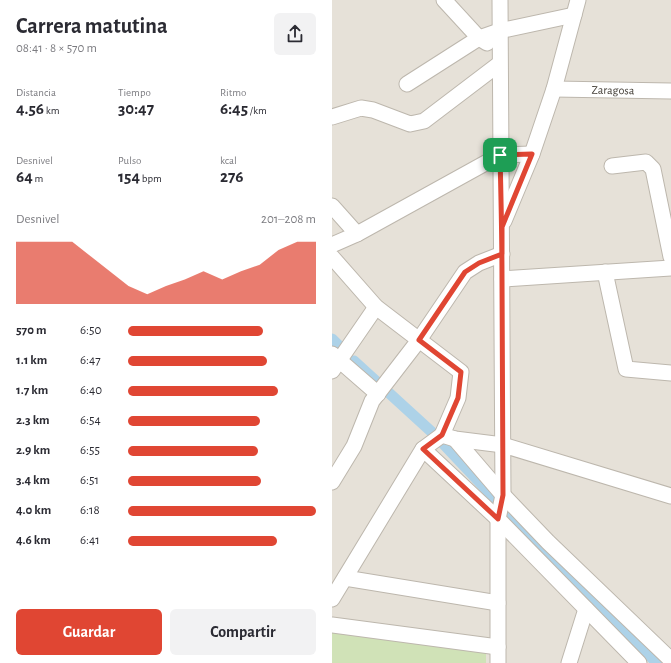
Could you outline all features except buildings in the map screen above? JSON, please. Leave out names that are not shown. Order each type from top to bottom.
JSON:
[{"type":"street","points":[[444,0],[499,58]]},
{"type":"street","points":[[498,663],[498,519],[503,495],[502,227],[499,58],[500,0]]},
{"type":"street","points":[[502,227],[532,154],[554,90],[578,0]]},
{"type":"street","points":[[407,84],[479,38],[499,31],[574,15]]},
{"type":"street","points":[[332,117],[361,108],[373,110],[410,124],[424,121],[499,58]]},
{"type":"street","name":"Zaragosa","points":[[554,90],[671,91]]},
{"type":"street","points":[[332,245],[357,234],[500,155],[532,154]]},
{"type":"street","points":[[612,166],[646,162],[653,169],[671,257]]},
{"type":"street","points":[[332,206],[357,234]]},
{"type":"street","points":[[332,482],[354,446],[372,401],[419,340],[465,272],[479,263],[502,254]]},
{"type":"street","points":[[332,257],[376,307],[461,372],[458,398],[448,437]]},
{"type":"street","points":[[502,279],[671,268]]},
{"type":"street","points":[[605,272],[626,369],[671,373]]},
{"type":"street","points":[[376,307],[335,362],[378,394]]},
{"type":"street","points":[[448,437],[548,542],[671,659]]},
{"type":"street","points":[[332,599],[423,449],[448,437],[503,445],[671,496]]},
{"type":"street","points":[[423,449],[498,519],[639,663]]},
{"type":"street","points":[[345,578],[498,603]]},
{"type":"street","points":[[569,663],[586,609]]},
{"type":"street","points":[[332,625],[498,647]]},
{"type":"shaded area","points":[[332,0],[671,0],[671,663],[332,663]]},
{"type":"green space","points":[[332,632],[486,651],[486,663],[332,663]]},
{"type":"waterway","points":[[332,339],[345,352]]},
{"type":"waterway","points":[[354,361],[435,435],[537,543],[657,663]]},
{"type":"route","points":[[500,155],[502,227],[503,495],[498,519],[423,449],[442,435],[458,398],[461,385],[461,372],[419,340],[465,272],[479,263],[502,254],[502,227],[532,154],[500,155]]}]
